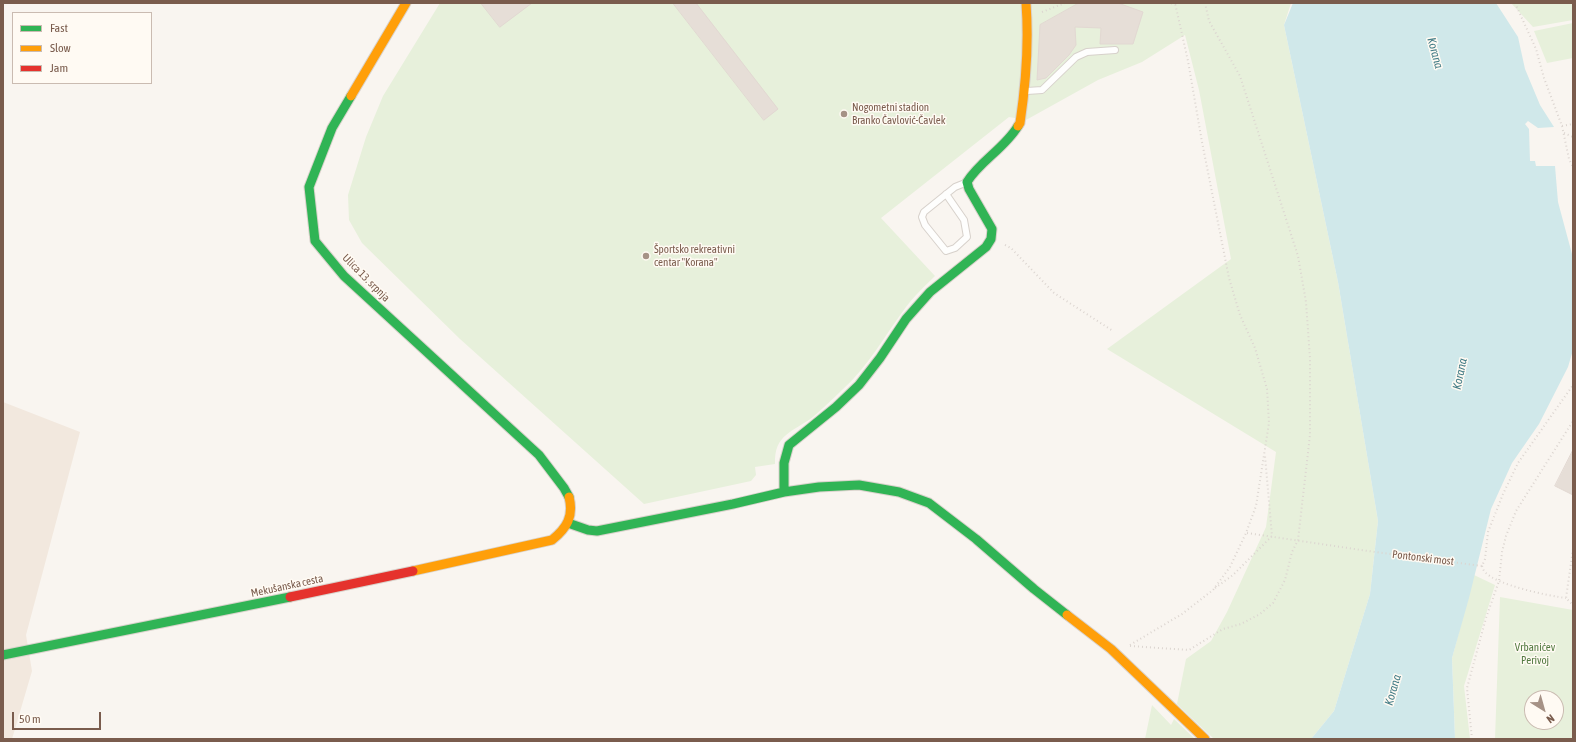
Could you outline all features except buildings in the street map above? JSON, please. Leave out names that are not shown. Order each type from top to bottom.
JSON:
[{"type":"street","name":"Ulica 13. srpnja","points":[[406,3],[332,128],[309,187],[315,241],[344,276],[539,455],[569,497],[572,507],[568,523]]},
{"type":"street","points":[[784,492],[784,463],[789,445],[836,407],[859,385],[910,314],[930,292],[986,247],[991,239],[992,229],[969,189],[967,182],[972,174],[1013,135],[1020,123],[1025,91],[1028,31],[1026,3]]},
{"type":"street","points":[[568,523],[588,530],[597,531],[733,504],[784,492],[819,487],[860,485],[899,492],[929,503],[976,539],[1034,589],[1111,649],[1205,739]]},
{"type":"street","name":"Mekušanska cesta","points":[[3,655],[271,602],[542,543],[552,540],[561,533],[568,523]]},
{"type":"lane","points":[[1025,91],[1042,90],[1076,57],[1087,52],[1115,50]]},
{"type":"lane","points":[[946,194],[964,220],[967,237],[955,248],[946,251],[924,225],[922,217],[924,212],[946,194],[955,187],[967,182]]},
{"type":"path","points":[[1038,14],[1065,3]]},
{"type":"path","points":[[1166,3],[1176,3],[1202,142],[1230,278],[1240,314],[1255,348],[1267,389],[1269,423],[1256,506],[1230,567],[1212,590]]},
{"type":"path","points":[[1205,3],[1208,21],[1240,76],[1298,256],[1301,271],[1306,302],[1310,358],[1310,435],[1298,540],[1292,552],[1285,580],[1273,603],[1260,614],[1242,624],[1223,629],[1189,650],[1128,646],[1182,614],[1233,575],[1272,536],[1264,453]]},
{"type":"path","points":[[1515,3],[1536,49],[1544,78],[1562,126],[1569,159],[1573,167]]},
{"type":"path","points":[[1562,126],[1573,124]]},
{"type":"path","points":[[1564,133],[1573,137]]},
{"type":"path","points":[[991,239],[1011,248],[1054,293],[1113,331]]},
{"type":"path","points":[[1573,385],[1518,463],[1503,494],[1488,532],[1485,559],[1482,566],[1485,572],[1499,581],[1541,594],[1566,598],[1573,605]]},
{"type":"path","points":[[1472,739],[1467,688],[1486,618],[1499,581],[1504,542],[1516,511],[1573,421]]},
{"type":"path","name":"Pontonski most","points":[[1246,532],[1368,551],[1482,566]]},
{"type":"path","points":[[1566,598],[1573,549]]},
{"type":"shaded area","points":[[3,402],[80,432],[26,635],[32,671],[12,739],[3,739]]},
{"type":"green space","name":"Športsko rekreativni centar \"Korana\"","points":[[440,3],[1291,3],[1284,25],[1338,282],[1378,521],[1370,594],[1334,711],[1311,739],[1214,739],[1177,704],[1186,659],[1211,641],[1227,612],[1266,527],[1276,452],[1107,349],[1231,259],[1199,90],[1185,35],[1142,62],[1098,80],[1026,120],[1009,117],[881,218],[935,276],[909,303],[860,371],[813,417],[781,440],[776,454],[775,464],[755,467],[756,475],[751,481],[644,504],[460,339],[362,243],[349,220],[348,195],[366,137],[383,96]]},
{"type":"green space","points":[[1511,3],[1573,3],[1573,20],[1533,27]]},
{"type":"green space","points":[[1573,23],[1573,58],[1547,63],[1534,31]]},
{"type":"green space","points":[[1474,575],[1495,585],[1464,686],[1470,739],[1455,739],[1452,658]]},
{"type":"green space","name":"Vrbanićev Perivoj","points":[[1500,597],[1573,610],[1573,739],[1495,739]]},
{"type":"green space","points":[[1152,705],[1171,725],[1174,719],[1195,739],[1145,739]]},
{"type":"water","name":"Korana","points":[[1293,3],[1496,3],[1518,37],[1525,69],[1540,105],[1554,127],[1538,128],[1528,121],[1525,124],[1529,129],[1530,161],[1535,161],[1536,166],[1555,166],[1558,202],[1572,254],[1573,350],[1568,367],[1539,424],[1512,463],[1491,509],[1469,598],[1452,658],[1455,739],[1311,739],[1334,711],[1370,594],[1378,521],[1338,282],[1284,25]]},
{"type":"traffic: fast","points":[[351,96],[332,128],[309,187],[315,241],[344,276],[539,455],[569,497]]},
{"type":"traffic: fast","points":[[784,492],[784,463],[789,445],[836,407],[859,385],[880,358],[906,319],[930,292],[986,247],[991,239],[992,229],[969,189],[967,182],[972,174],[1013,134],[1018,126]]},
{"type":"traffic: fast","points":[[568,523],[588,530],[597,531],[733,504],[784,492],[819,487],[859,485],[899,492],[929,503],[976,539],[1067,615]]},
{"type":"traffic: fast","points":[[3,655],[290,597]]},
{"type":"traffic: slow","points":[[351,96],[406,3]]},
{"type":"traffic: slow","points":[[1018,126],[1020,123],[1022,108],[1026,63],[1026,3]]},
{"type":"traffic: slow","points":[[413,571],[552,540],[562,531],[570,516],[571,510],[569,497]]},
{"type":"traffic: slow","points":[[1067,615],[1111,649],[1205,739]]},
{"type":"traffic: jam","points":[[290,597],[413,571]]},
{"type":"place","name":"Nogometni stadion Branko Čavlović-Čavlek","points":[[844,114]]},
{"type":"place","name":"Športsko rekreativni centar \"Korana\"","points":[[646,256]]}]
